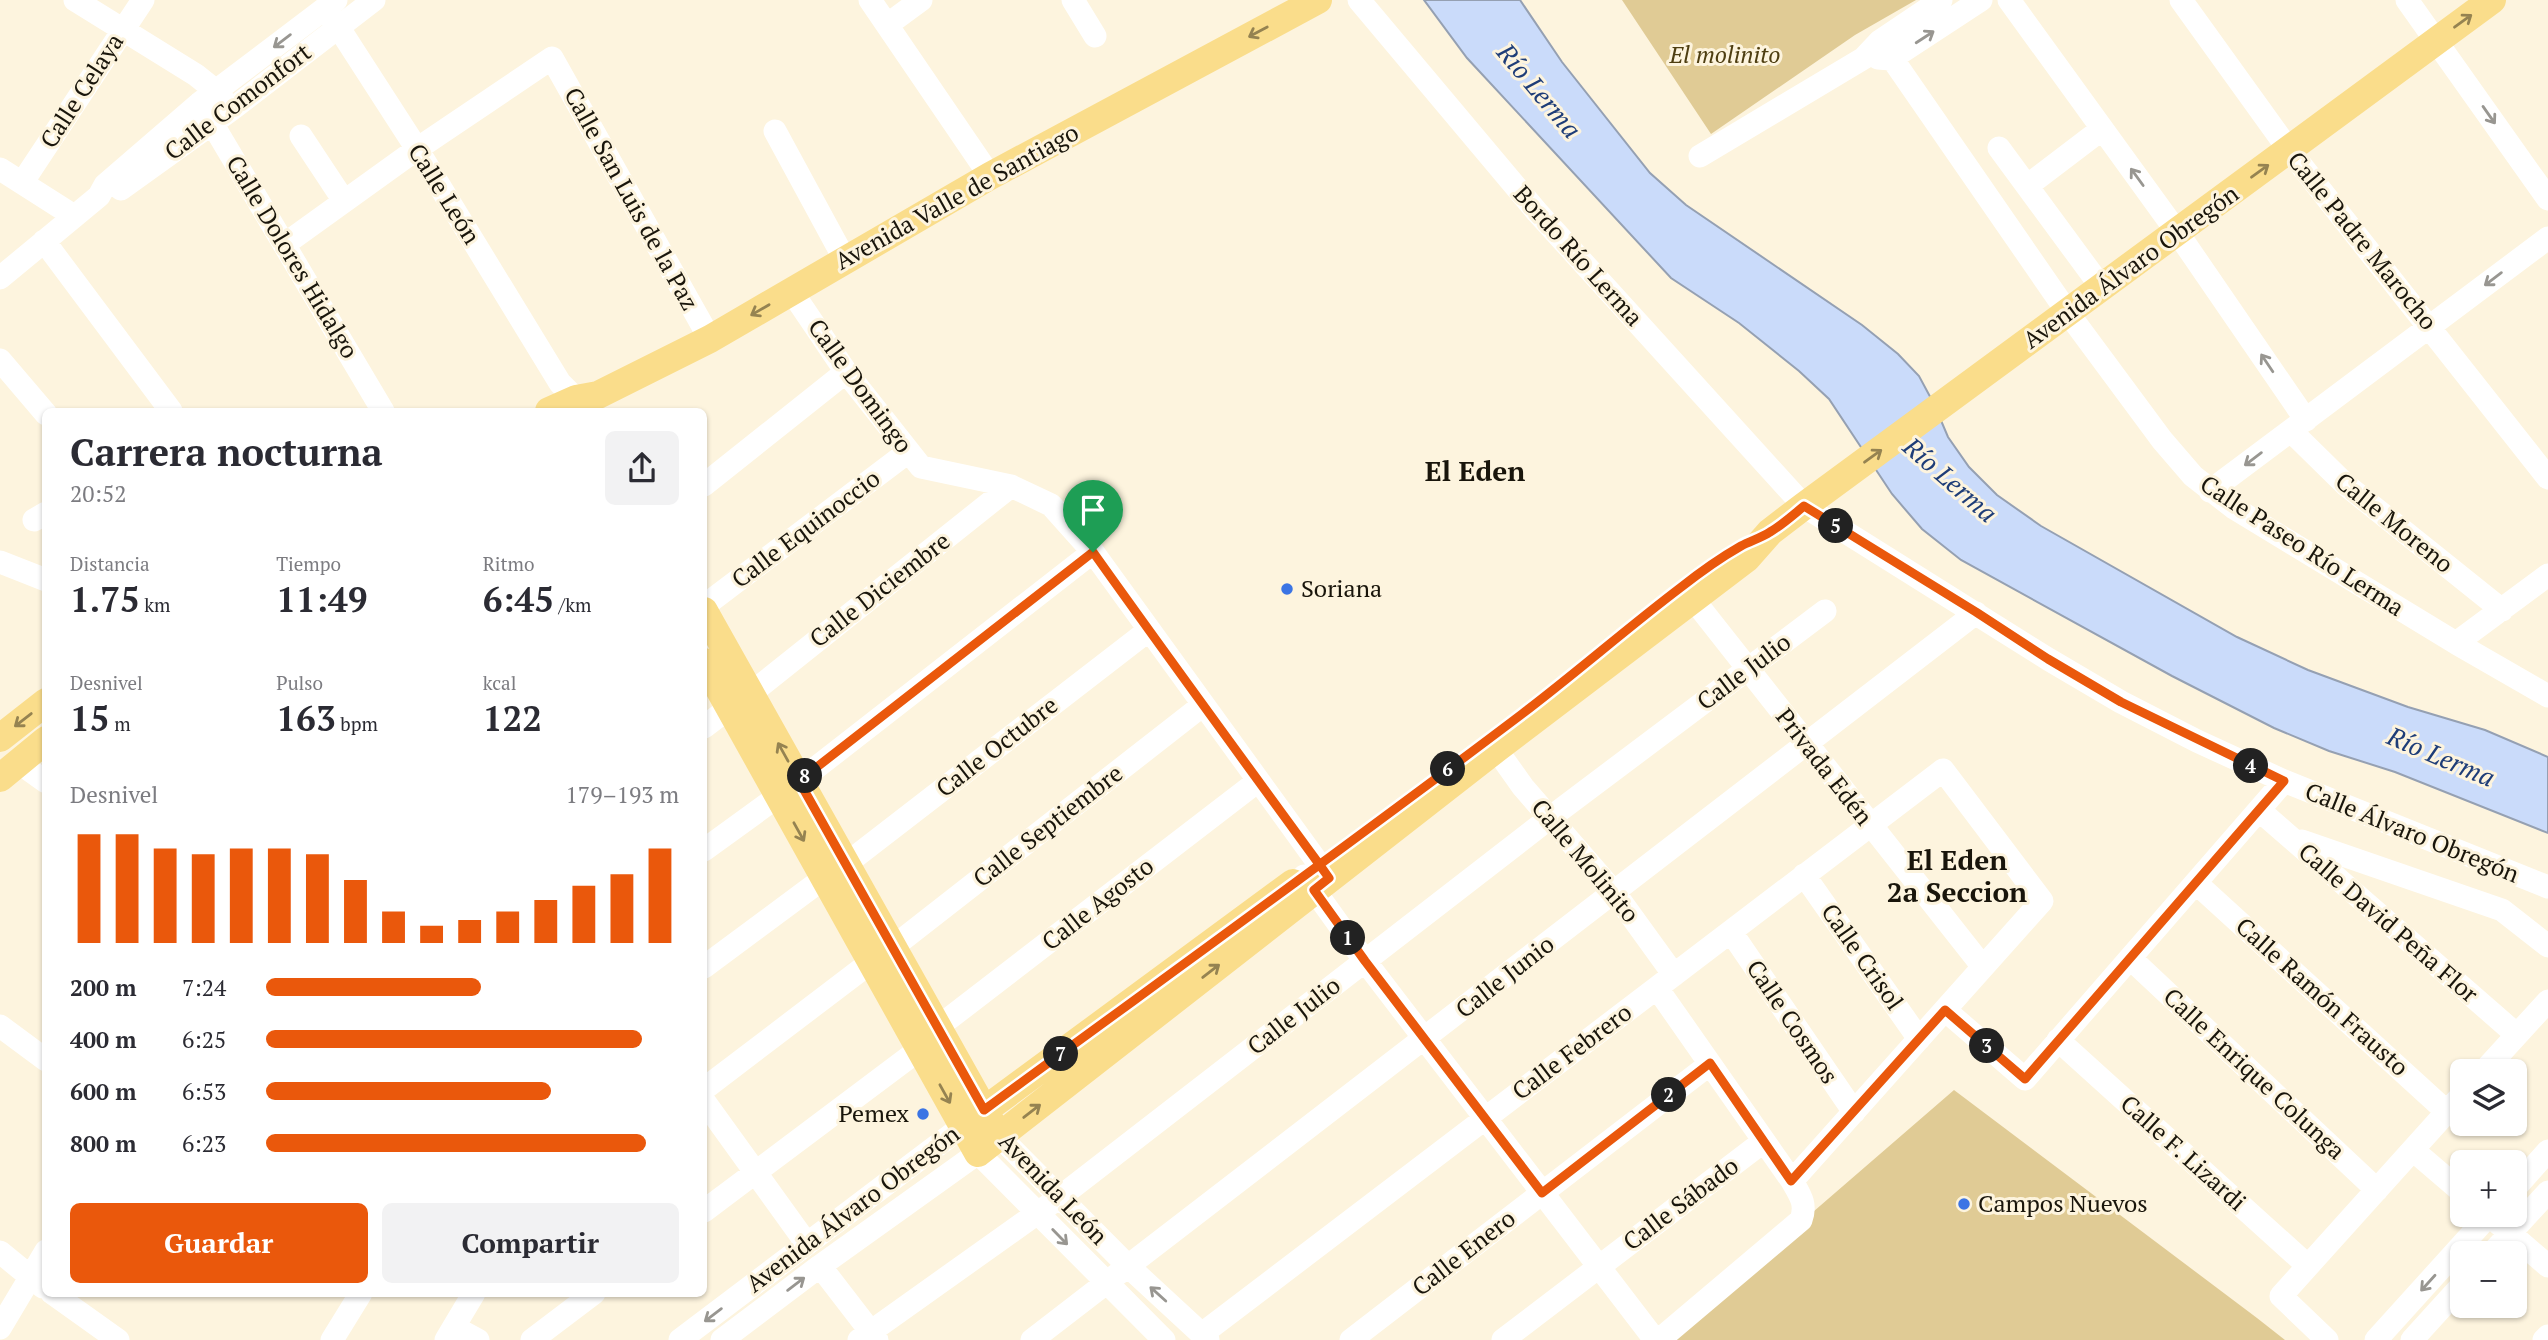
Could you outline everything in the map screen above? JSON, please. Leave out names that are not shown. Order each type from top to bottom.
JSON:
[{"type":"main road","name":"Avenida Valle de Santiago","points":[[574,404],[710,340],[990,176],[1318,0]]},
{"type":"main road","name":"Avenida Álvaro Obregón","points":[[974,1118],[1496,749],[1747,558],[1770,532],[1810,501],[2492,0]]},
{"type":"main road","name":"Avenida Álvaro Obregón","points":[[989,1145],[1316,877],[1682,586],[1741,546],[1770,532]]},
{"type":"main road","name":"Avenida León","points":[[707,616],[740,701],[882,954],[920,1049],[974,1118]]},
{"type":"main road","name":"Avenida León","points":[[707,665],[740,701]]},
{"type":"main road","points":[[0,738],[42,705]]},
{"type":"main road","points":[[9,770],[42,743]]},
{"type":"main road","name":"Avenida León","points":[[882,954],[938,1027],[974,1118],[989,1145]]},
{"type":"street","name":"Calle Dolores Hidalgo","points":[[75,0],[196,75],[209,106],[285,244],[381,408]]},
{"type":"street","name":"Calle Celaya","points":[[22,183],[143,0]]},
{"type":"street","name":"Calle Comonfort","points":[[0,278],[99,196],[114,194],[209,106],[333,12],[374,0]]},
{"type":"street","points":[[870,0],[990,176]]},
{"type":"street","points":[[887,25],[922,0]]},
{"type":"street","points":[[1073,0],[1095,36]]},
{"type":"street","name":"Bordo Río Lerma","points":[[1359,0],[1537,212],[1810,501]]},
{"type":"street","points":[[1886,50],[1941,0]]},
{"type":"street","points":[[1700,156],[1864,58],[1886,50],[1981,0]]},
{"type":"street","name":"Calle Moreno","points":[[2009,0],[2177,232],[2298,425],[2336,476],[2502,610]]},
{"type":"street","name":"Calle Padre Marocho","points":[[2181,0],[2289,150],[2548,478]]},
{"type":"street","points":[[2407,0],[2548,199]]},
{"type":"street","name":"Calle Comonfort","points":[[209,106],[231,110],[333,12]]},
{"type":"street","name":"Calle León","points":[[333,12],[574,404]]},
{"type":"street","name":"Calle Paseo Río Lerma","points":[[1886,50],[2068,313],[2176,458],[2210,491],[2234,508],[2548,696]]},
{"type":"street","name":"Calle San Luis de la Paz","points":[[417,149],[552,58],[710,340]]},
{"type":"street","points":[[2027,186],[2102,129]]},
{"type":"street","points":[[775,131],[845,260]]},
{"type":"street","points":[[301,136],[344,201]]},
{"type":"street","points":[[1999,148],[2102,288]]},
{"type":"street","points":[[285,244],[417,149]]},
{"type":"street","points":[[0,169],[74,216]]},
{"type":"street","points":[[2210,491],[2548,238]]},
{"type":"street","points":[[44,241],[169,408]]},
{"type":"street","name":"Calle Domingo","points":[[792,292],[846,372],[921,467],[1011,486],[1051,505],[1093,552],[1258,781],[1365,961],[1657,1340]]},
{"type":"street","points":[[0,360],[42,409]]},
{"type":"street","points":[[707,483],[846,372]]},
{"type":"street","name":"Calle Equinoccio","points":[[707,606],[908,452]]},
{"type":"street","name":"Calle Diciembre","points":[[707,725],[1011,486]]},
{"type":"street","name":"Calle Álvaro Obregón","points":[[1810,501],[2048,659],[2121,702],[2284,781],[2548,887]]},
{"type":"street","points":[[707,848],[1093,552]]},
{"type":"street","points":[[0,562],[42,578]]},
{"type":"street","points":[[2456,643],[2548,575]]},
{"type":"street","name":"Privada Edén","points":[[1693,598],[1983,967]]},
{"type":"street","name":"Calle Julio","points":[[869,1338],[1059,1197],[1551,817],[1825,611]]},
{"type":"street","name":"Calle Junio","points":[[1032,1340],[1976,612]]},
{"type":"street","name":"Calle Octubre","points":[[707,965],[835,871],[1149,630]]},
{"type":"street","name":"Calle Septiembre","points":[[707,1087],[1203,705]]},
{"type":"street","name":"Calle Molinito","points":[[1496,749],[1523,787],[1614,892],[1710,1063],[1803,1199],[1801,1220],[1657,1340]]},
{"type":"street","points":[[9,770],[42,781]]},
{"type":"street","name":"Calle Febrero","points":[[1205,1337],[1485,1118],[1942,770],[2042,901],[1983,967]]},
{"type":"street","name":"Calle Agosto","points":[[938,1027],[1258,781]]},
{"type":"street","points":[[1945,1010],[2025,1079],[2284,781]]},
{"type":"street","name":"Calle David Peña Flor","points":[[2259,810],[2517,1035]]},
{"type":"street","points":[[2290,837],[2502,910],[2548,946]]},
{"type":"street","name":"Calle Crisol","points":[[1804,875],[1919,1039]]},
{"type":"street","name":"Calle Ramón Frausto","points":[[2196,883],[2450,1099]]},
{"type":"street","name":"Calle Cosmos","points":[[1731,932],[1854,1112]]},
{"type":"street","name":"Calle Enrique Colunga","points":[[2130,958],[2377,1189]]},
{"type":"street","points":[[1791,1181],[1983,967]]},
{"type":"street","points":[[2495,1059],[2548,1001]]},
{"type":"street","points":[[0,1026],[42,1057]]},
{"type":"street","name":"Calle F. Lizardi","points":[[2058,1040],[2308,1266]]},
{"type":"street","points":[[707,1209],[920,1049]]},
{"type":"street","name":"Calle Enero","points":[[1351,1340],[1710,1063]]},
{"type":"street","points":[[707,1105],[807,1244]]},
{"type":"street","points":[[2327,1340],[2281,1296],[2450,1109]]},
{"type":"street","name":"Avenida Álvaro Obregón","points":[[680,1340],[974,1118]]},
{"type":"street","name":"Calle Sábado","points":[[1503,1340],[1763,1141]]},
{"type":"street","name":"Avenida Álvaro Obregón","points":[[722,1340],[989,1145]]},
{"type":"street","name":"Avenida León","points":[[989,1145],[1059,1197],[1205,1337]]},
{"type":"street","name":"Avenida León","points":[[989,1145],[1037,1213],[1164,1340]]},
{"type":"street","points":[[2413,1150],[2450,1182]]},
{"type":"street","points":[[2527,1175],[2548,1151]]},
{"type":"street","points":[[2503,1241],[2548,1192]]},
{"type":"street","points":[[2376,1340],[2478,1227]]},
{"type":"street","points":[[2502,1227],[2548,1266]]},
{"type":"street","points":[[0,1252],[38,1283],[0,1328]]},
{"type":"street","points":[[820,1266],[869,1338]]},
{"type":"street","points":[[57,1297],[108,1337]]},
{"type":"street","points":[[332,1340],[359,1297]]},
{"type":"street","points":[[472,1297],[450,1333],[478,1340]]},
{"type":"street","points":[[532,1340],[589,1297]]},
{"type":"street","points":[[2412,1340],[2450,1299]]},
{"type":"street","points":[[2544,1340],[2548,1336]]},
{"type":"green space","name":"El molinito","points":[[1622,0],[1916,0],[1855,35],[1711,134]]},
{"type":"green space","name":"Campos Nuevos","points":[[1954,1090],[2257,1318],[2285,1340],[1665,1340]]},
{"type":"water","name":"Río Lerma","points":[[1424,0],[1520,0],[1562,62],[1650,173],[1686,205],[1862,325],[1898,354],[1919,376],[1948,437],[1969,467],[1997,495],[2041,526],[2237,637],[2308,670],[2408,707],[2485,730],[2548,757],[2548,833],[2395,772],[2329,751],[2274,728],[2172,676],[1961,560],[1922,529],[1892,494],[1829,399],[1739,323],[1671,278],[1467,58]]},
{"type":"place","name":"Soriana","points":[[1287,589]]},
{"type":"place","name":"Pemex","points":[[923,1114]]},
{"type":"place","name":"Campos Nuevos","points":[[1964,1204]]},
{"type":"district","name":"El Eden","points":[[1475,471]]},
{"type":"district","name":"El Eden 2a Seccion","points":[[1957,876]]},
{"type":"route","points":[[1093,552],[799,781],[984,1110],[1144,993],[1319,864],[1489,738],[1524,713],[1682,586],[1741,546],[1770,532],[1804,506],[2121,702],[2284,781],[2025,1079],[1945,1010],[1791,1181],[1710,1063],[1542,1193],[1314,890],[1329,878],[1319,864],[1203,705],[1093,552]]}]
